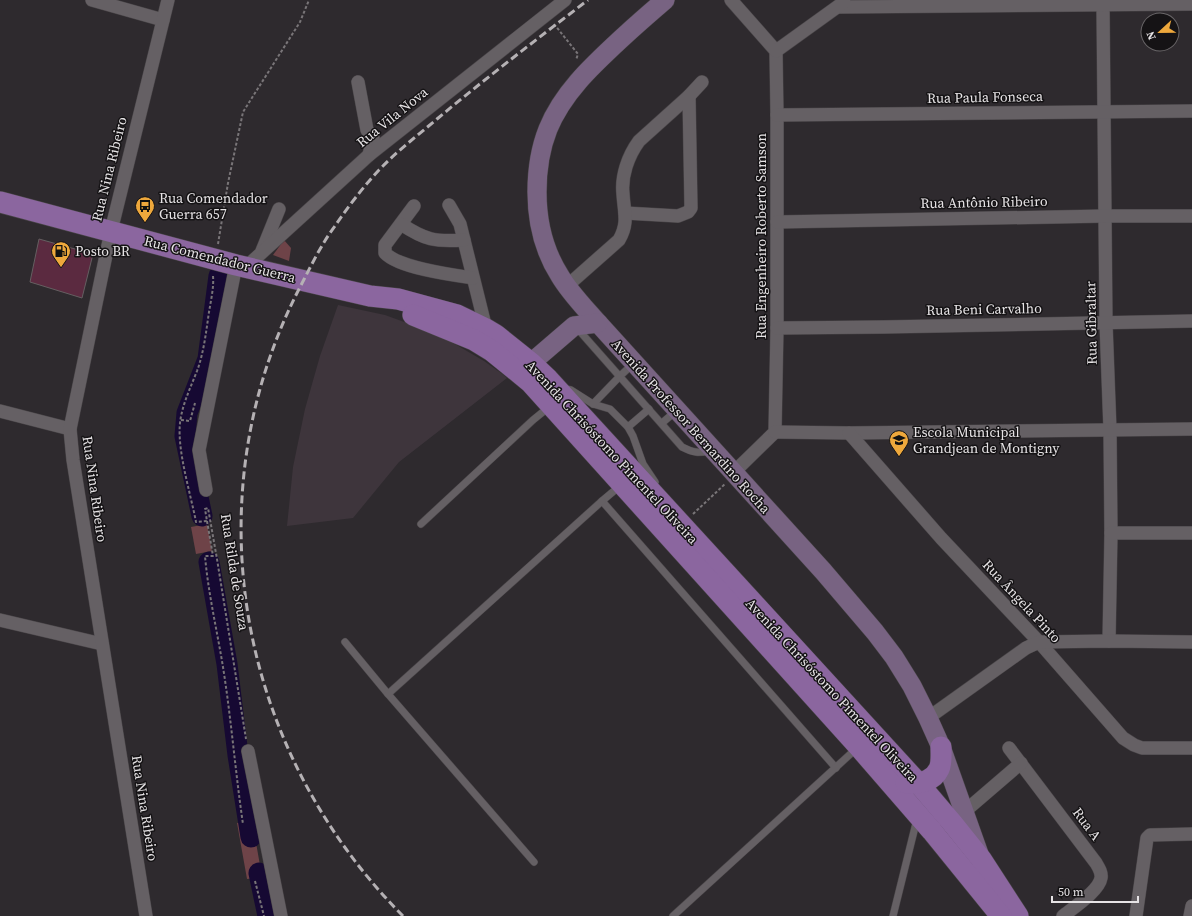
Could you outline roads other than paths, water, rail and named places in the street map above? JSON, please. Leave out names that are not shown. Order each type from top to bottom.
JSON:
[{"type":"main road","name":"Avenida Professor Bernardino Rocha","points":[[665,0],[596,62],[573,87],[557,110],[542,147],[537,174],[539,220],[545,244],[559,276],[572,293],[823,571],[875,632],[894,657],[912,686],[941,747],[981,859]]},
{"type":"main road","name":"Rua Comendador Guerra","points":[[0,202],[227,262],[370,296]]},
{"type":"main road","points":[[530,372],[574,326],[578,307],[572,293]]},
{"type":"main road","name":"Avenida Chrisóstomo Pimentel Oliveira","points":[[370,296],[398,299],[445,311],[486,329],[660,503],[918,783],[981,859],[1018,916]]},
{"type":"main road","name":"Avenida Chrisóstomo Pimentel Oliveira","points":[[370,296],[396,309],[474,340],[530,372]]},
{"type":"main road","points":[[574,326],[598,323]]},
{"type":"main road","name":"Avenida Chrisóstomo Pimentel Oliveira","points":[[553,396],[622,484],[863,752],[918,815],[1002,916]]},
{"type":"main road","points":[[863,752],[899,781],[918,783],[927,781],[934,776],[940,768],[941,747]]},
{"type":"street","points":[[92,0],[163,20]]},
{"type":"street","name":"Rua Nina Ribeiro","points":[[146,916],[73,460],[70,429],[110,231],[168,0]]},
{"type":"street","name":"Rua Vila Nova","points":[[227,262],[262,253],[369,155],[565,0]]},
{"type":"street","points":[[731,0],[776,51],[842,4],[1192,4]]},
{"type":"street","name":"Rua Gibraltar","points":[[1104,5],[1106,323],[1110,430],[1111,533],[1109,641]]},
{"type":"street","name":"Rua Engenheiro Roberto Samson","points":[[775,432],[778,115],[776,51]]},
{"type":"street","points":[[358,82],[367,130],[373,138],[369,155]]},
{"type":"street","points":[[572,293],[619,240],[625,231],[622,192],[627,162],[633,150],[639,141],[689,96],[702,82]]},
{"type":"street","points":[[624,214],[678,216],[688,212],[691,208],[689,96]]},
{"type":"street","name":"Rua Paula Fonseca","points":[[778,115],[1192,111]]},
{"type":"street","points":[[449,205],[460,224],[486,329]]},
{"type":"street","points":[[414,206],[385,245],[385,253],[394,260],[419,268],[473,278]]},
{"type":"street","points":[[262,253],[279,209]]},
{"type":"street","name":"Rua Antônio Ribeiro","points":[[777,222],[1106,216],[1192,216]]},
{"type":"street","points":[[401,224],[417,234],[432,239],[447,241],[464,240]]},
{"type":"street","points":[[206,490],[199,450],[227,262]]},
{"type":"street","name":"Rua Beni Carvalho","points":[[777,328],[1192,321]]},
{"type":"street","points":[[0,411],[70,429]]},
{"type":"street","points":[[735,473],[775,432],[849,433],[1192,429]]},
{"type":"street","name":"Rua Ângela Pinto","points":[[849,433],[942,538],[1039,642],[1123,738],[1142,748],[1192,748]]},
{"type":"street","points":[[1111,533],[1192,533]]},
{"type":"street","points":[[0,620],[102,644]]},
{"type":"street","points":[[928,718],[1026,648],[1039,642],[1192,642]]},
{"type":"street","name":"Rua A","points":[[1009,748],[1100,870],[1101,878],[1097,887],[1063,916]]},
{"type":"street","points":[[248,751],[281,916]]},
{"type":"street","points":[[964,812],[1021,764]]},
{"type":"street","points":[[1136,916],[1147,838],[1150,835],[1192,834]]},
{"type":"street","points":[[1190,916],[1192,906]]},
{"type":"lane","points":[[574,326],[682,447],[693,452],[702,453],[714,450]]},
{"type":"lane","points":[[594,404],[620,376],[635,363]]},
{"type":"lane","points":[[421,524],[533,420],[553,396],[571,390],[594,404],[610,409],[628,427],[633,436],[643,464],[658,490],[660,503]]},
{"type":"lane","points":[[628,427],[649,409]]},
{"type":"lane","points":[[662,423],[678,409]]},
{"type":"lane","points":[[388,694],[622,484]]},
{"type":"lane","points":[[602,501],[836,768]]},
{"type":"lane","points":[[345,642],[388,694],[534,862]]},
{"type":"lane","points":[[673,916],[836,768],[863,752]]},
{"type":"lane","points":[[893,916],[918,815]]},
{"type":"waterway","points":[[202,516],[185,436],[187,413],[208,359],[219,276]]},
{"type":"waterway","points":[[209,562],[227,664],[238,755],[251,837]]},
{"type":"waterway","points":[[259,873],[268,916]]},
{"type":"railway","points":[[403,916],[347,850],[302,778],[270,701],[249,621],[241,538],[246,455],[265,373],[297,293],[324,242],[350,204],[373,177],[400,150],[455,104],[588,0]]},
{"type":"place","name":"Rua Comendador Guerra 657","points":[[145,223]]},
{"type":"place","name":"Posto BR","points":[[61,268]]},
{"type":"place","name":"Escola Municipal Grandjean de Montigny","points":[[899,457]]}]
